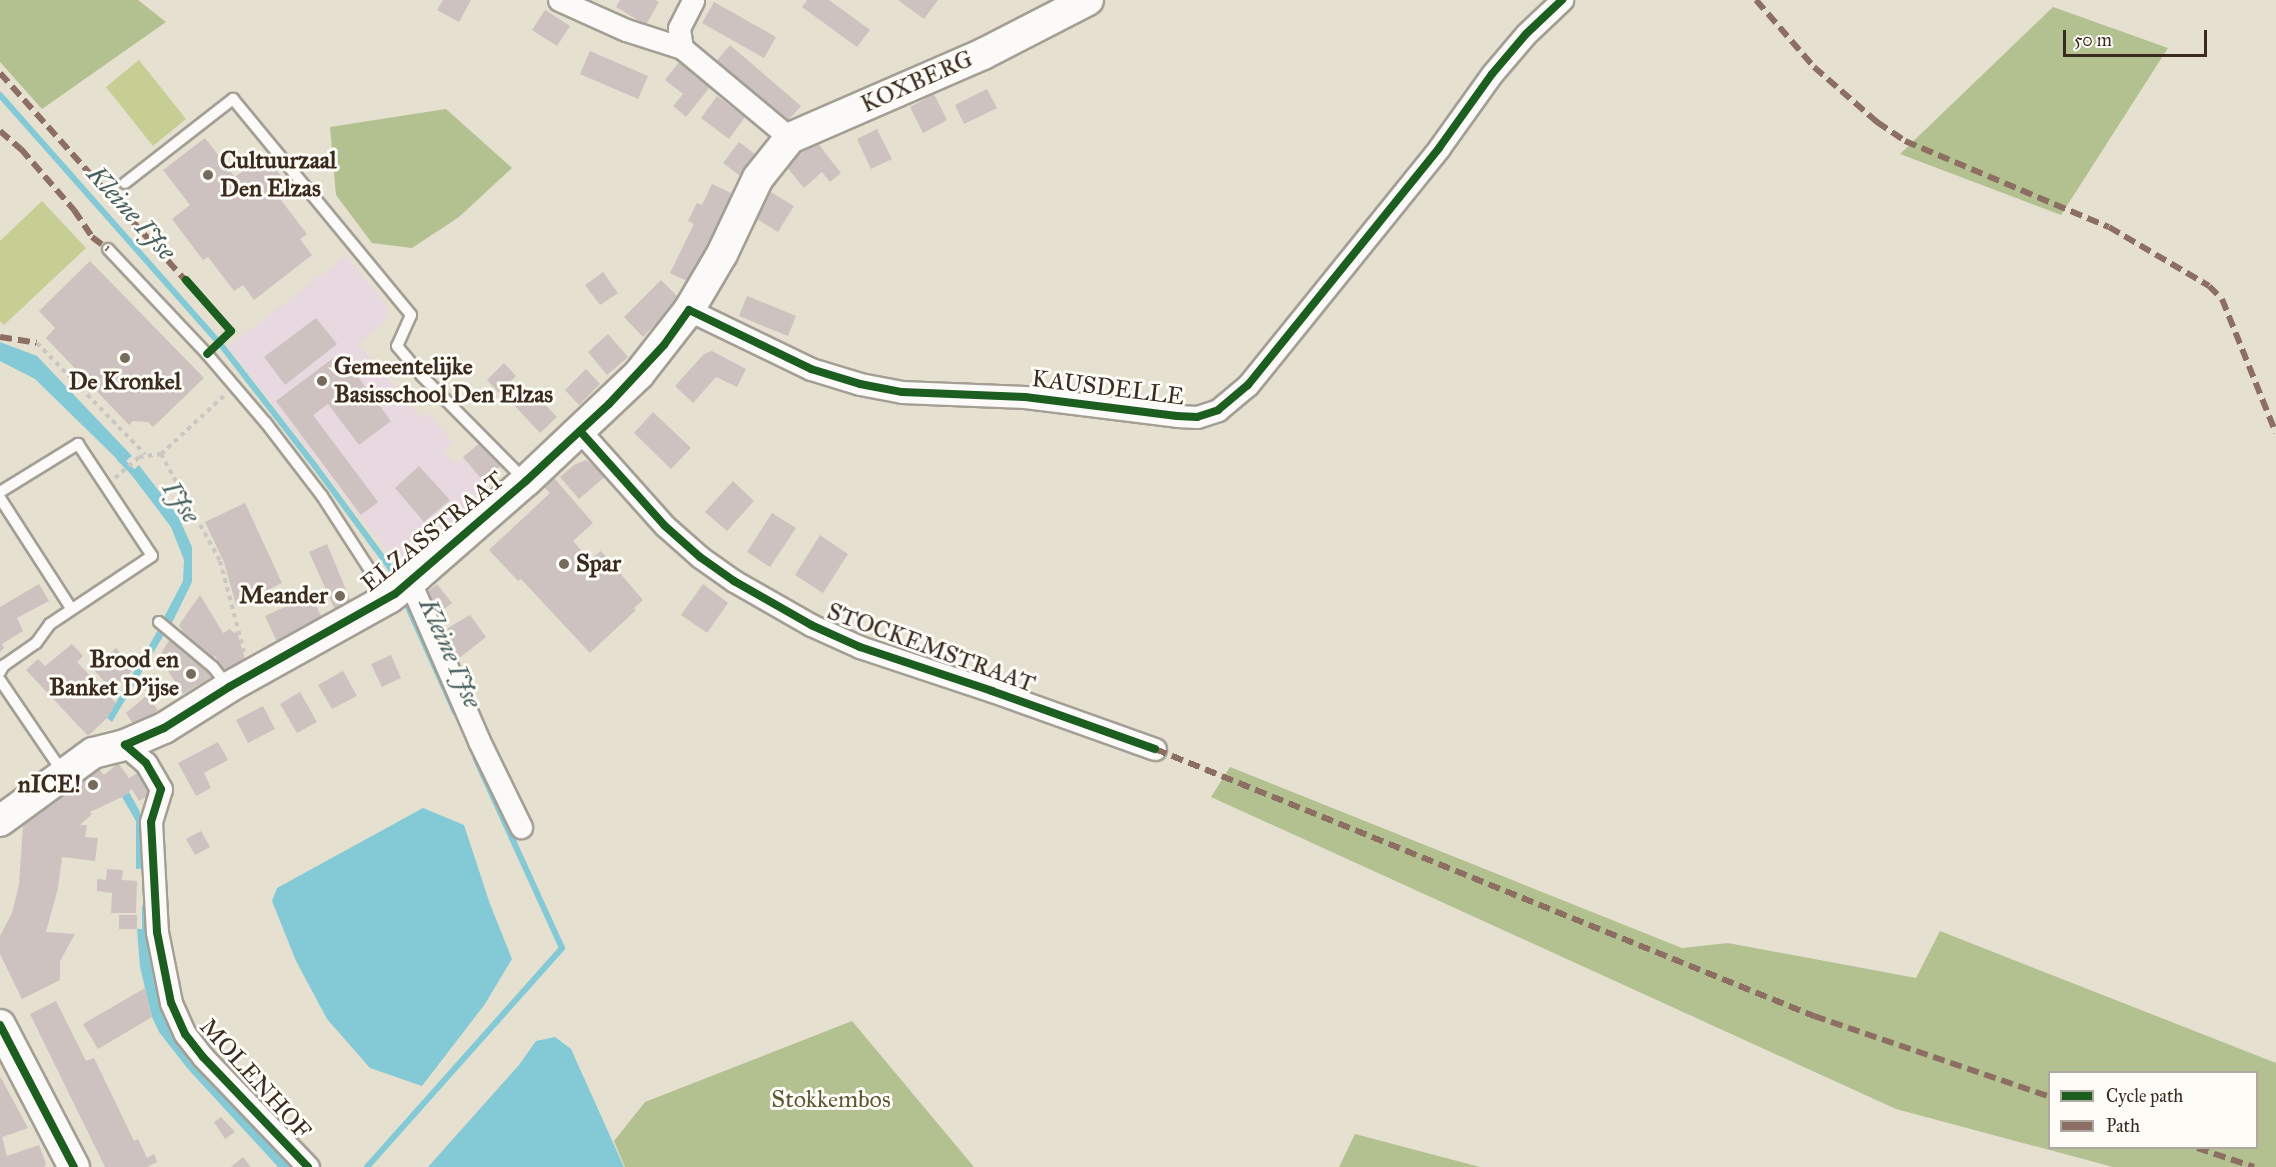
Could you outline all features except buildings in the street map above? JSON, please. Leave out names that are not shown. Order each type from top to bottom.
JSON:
[{"type":"street","points":[[558,0],[626,30],[682,48],[790,138]]},
{"type":"street","name":"KOXBERG","points":[[758,178],[790,138],[983,54],[1088,0]]},
{"type":"street","name":"KAUSDELLE","points":[[689,310],[811,369],[860,384],[902,392],[1025,397],[1177,416],[1197,417],[1218,410],[1248,385],[1440,148],[1492,74],[1526,34],[1562,0]]},
{"type":"street","points":[[682,48],[679,28],[691,1]]},
{"type":"street","name":"ELZASSTRAAT","points":[[0,821],[93,753],[125,745],[164,728],[240,681],[400,589],[526,481],[639,374],[689,310],[722,254],[758,178]]},
{"type":"street","name":"STOCKEMSTRAAT","points":[[580,431],[665,526],[700,557],[734,581],[811,625],[860,647],[992,690],[1155,749]]},
{"type":"street","points":[[400,589],[521,826]]},
{"type":"street","name":"MOLENHOF","points":[[125,745],[146,763],[161,789],[151,822],[157,932],[171,1003],[185,1034],[203,1057],[308,1167]]},
{"type":"street","points":[[0,1025],[68,1163]]},
{"type":"lane","points":[[125,183],[233,99],[411,315],[397,346],[421,375],[526,481]]},
{"type":"lane","points":[[108,249],[235,385],[322,496],[400,589]]},
{"type":"lane","points":[[0,492],[78,444],[152,556],[50,624],[36,643],[4,665],[0,672]]},
{"type":"lane","points":[[0,498],[71,608]]},
{"type":"lane","points":[[159,622],[213,667],[240,681]]},
{"type":"lane","points":[[0,680],[64,774]]},
{"type":"path","points":[[37,343],[145,454]]},
{"type":"path","points":[[120,474],[145,454],[161,454],[235,385]]},
{"type":"path","points":[[161,454],[220,561],[240,681]]},
{"type":"shaded area","name":"Gemeentelijke Basisschool Den Elzas","points":[[346,256],[389,308],[384,323],[358,344],[422,418],[429,414],[453,442],[444,451],[455,464],[463,457],[491,490],[400,572],[394,560],[228,347]]},
{"type":"green space","points":[[0,0],[138,0],[166,22],[42,109],[0,62]]},
{"type":"green space","points":[[2053,7],[2168,48],[2061,215],[1900,154]]},
{"type":"green space","points":[[139,60],[186,119],[153,146],[106,87]]},
{"type":"green space","points":[[446,109],[512,168],[459,217],[412,248],[372,243],[336,195],[330,127]]},
{"type":"green space","points":[[42,201],[86,248],[4,325],[0,321],[0,241]]},
{"type":"green space","points":[[1230,767],[1682,948],[1728,943],[1916,978],[1940,931],[2276,1063],[2276,1167],[2113,1167],[1896,1109],[1211,797]]},
{"type":"green space","name":"Stokkembos","points":[[852,1021],[974,1167],[625,1167],[614,1141],[645,1102]]},
{"type":"green space","points":[[1355,1134],[1480,1167],[1339,1167]]},
{"type":"water","points":[[0,342],[37,356],[132,456],[122,464],[35,379],[0,361]]},
{"type":"water","points":[[139,465],[178,516],[192,547],[192,582],[171,625],[162,621],[183,581],[184,560],[171,527],[130,473]]},
{"type":"water","points":[[158,630],[165,633],[112,722],[107,718]]},
{"type":"water","points":[[129,792],[139,810],[145,830],[147,868],[136,869],[136,821],[122,797]]},
{"type":"water","points":[[423,808],[464,825],[490,904],[512,959],[485,1004],[422,1086],[370,1068],[327,1019],[296,961],[272,901],[277,888]]},
{"type":"water","points":[[137,929],[150,929],[154,968],[260,1130],[293,1167],[278,1167],[188,1069],[159,1032],[152,1017],[140,967]]},
{"type":"water","points":[[555,1037],[571,1049],[624,1167],[428,1167],[519,1065],[536,1041]]},
{"type":"waterway","name":"Kleine IJse","points":[[0,95],[218,341],[315,466],[391,569],[397,583]]},
{"type":"waterway","name":"IJse","points":[[120,459],[136,475]]},
{"type":"waterway","name":"Kleine IJse","points":[[404,598],[455,712]]},
{"type":"waterway","name":"Kleine IJse","points":[[367,1167],[562,948],[476,759]]},
{"type":"waterway","name":"IJse","points":[[145,907],[145,936]]},
{"type":"marked path","points":[[1756,0],[1814,67],[1877,122],[1905,141],[2109,227],[2209,286],[2222,299],[2276,433]]},
{"type":"marked path","points":[[0,73],[188,283]]},
{"type":"marked path","points":[[0,131],[21,149],[74,210],[92,237],[108,249]]},
{"type":"marked path","points":[[0,337],[37,343]]},
{"type":"marked path","points":[[1155,749],[1814,1016],[2048,1096]]},
{"type":"marked path","points":[[2200,1149],[2254,1167]]},
{"type":"cycle path","points":[[308,1167],[203,1057],[185,1034],[171,1003],[157,932],[151,822],[161,789],[146,763],[125,745],[164,728],[229,687],[395,594],[526,481],[609,404],[664,345],[689,310],[811,369],[860,384],[902,392],[1025,397],[1177,416],[1197,417],[1218,410],[1248,385],[1439,148],[1492,74],[1526,34],[1562,0]]},
{"type":"cycle path","points":[[186,280],[231,331],[207,354]]},
{"type":"cycle path","points":[[580,431],[665,526],[700,557],[734,581],[811,625],[860,647],[1155,749]]},
{"type":"cycle path","points":[[0,1025],[74,1167]]},
{"type":"place","name":"Cultuurzaal Den Elzas","points":[[208,175]]},
{"type":"place","name":"De Kronkel","points":[[125,358]]},
{"type":"place","name":"Gemeentelijke Basisschool Den Elzas","points":[[322,381]]},
{"type":"place","name":"Spar","points":[[564,564]]},
{"type":"place","name":"Meander","points":[[340,596]]},
{"type":"place","name":"Brood en Banket D'ijse","points":[[191,674]]},
{"type":"place","name":"nICE!","points":[[93,785]]}]
